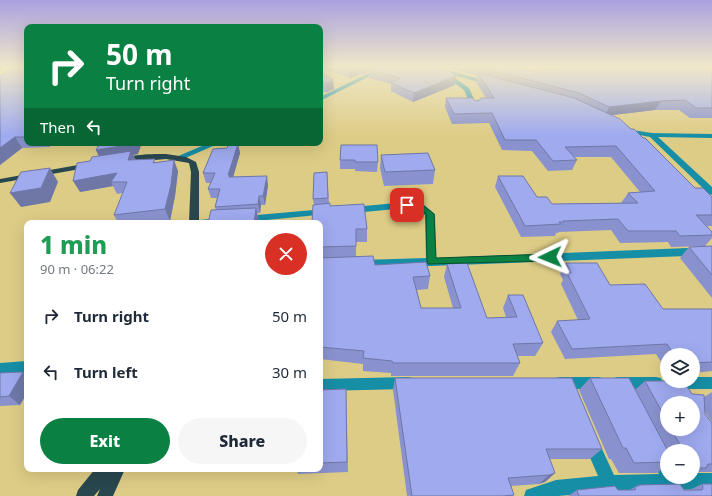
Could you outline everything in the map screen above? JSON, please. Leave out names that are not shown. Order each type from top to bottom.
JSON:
[{"type":"main road","points":[[115,162],[165,156],[180,157],[192,162],[195,172],[194,220]]},
{"type":"main road","points":[[0,181],[96,162]]},
{"type":"main road","points":[[84,496],[103,472]]},
{"type":"main road","points":[[105,496],[116,472]]},
{"type":"street","points":[[323,98],[340,89]]},
{"type":"street","points":[[467,89],[475,108]]},
{"type":"street","points":[[622,130],[632,133],[652,135],[712,136]]},
{"type":"street","points":[[652,135],[712,192]]},
{"type":"street","points":[[198,150],[200,146]]},
{"type":"street","points":[[180,157],[208,146]]},
{"type":"street","points":[[234,220],[407,205],[421,207],[430,214],[431,262]]},
{"type":"street","points":[[352,264],[712,251]]},
{"type":"street","points":[[0,369],[24,367]]},
{"type":"street","points":[[323,385],[419,383]]},
{"type":"street","points":[[544,383],[660,383]]},
{"type":"street","points":[[567,383],[573,397]]},
{"type":"street","points":[[621,383],[628,397]]},
{"type":"street","points":[[700,383],[712,383]]},
{"type":"street","points":[[679,388],[685,396]]},
{"type":"street","points":[[585,426],[612,490]]},
{"type":"street","points":[[653,446],[660,460]]},
{"type":"street","points":[[532,496],[556,488],[612,490],[660,479]]},
{"type":"street","points":[[700,480],[712,481]]},
{"type":"street","points":[[673,484],[679,496]]},
{"type":"building","points":[[0,89],[24,89],[24,137],[15,137],[0,148]]},
{"type":"building","points":[[405,89],[424,89],[414,93]]},
{"type":"building","points":[[488,89],[540,89],[574,98],[620,119],[631,129],[634,129],[643,138],[645,138],[695,188],[703,188],[712,197],[712,215],[696,215],[712,232],[712,235],[680,236],[676,231],[628,231],[618,219],[563,221],[564,222],[559,222],[561,224],[525,226],[498,176],[523,176],[537,197],[547,197],[552,204],[638,203],[628,193],[655,191],[616,146],[565,147],[577,160],[553,161],[536,140],[505,140],[492,113],[454,114],[446,98],[473,98],[475,101],[480,100],[481,98],[494,98]]},
{"type":"building","points":[[564,89],[712,89],[712,108],[696,108],[685,100],[661,101],[609,107],[579,93]]},
{"type":"building","points":[[341,145],[377,145],[378,162],[355,162],[355,160],[340,160]]},
{"type":"building","points":[[98,146],[121,146],[96,150]]},
{"type":"building","points":[[228,146],[237,146],[228,175],[230,175],[229,177],[267,176],[263,196],[259,196],[258,204],[215,207],[220,189],[208,189],[215,173],[203,173],[213,149],[227,148]]},
{"type":"building","points":[[131,151],[128,160],[155,159],[153,163],[174,160],[171,185],[165,209],[114,215],[127,182],[111,182],[117,173],[73,181],[77,163],[90,161],[92,157]]},
{"type":"building","points":[[428,153],[435,170],[385,172],[381,155]]},
{"type":"building","points":[[50,168],[41,188],[10,193],[21,172]]},
{"type":"building","points":[[327,172],[328,198],[313,199],[314,173]]},
{"type":"building","points":[[330,203],[330,206],[364,204],[367,229],[356,229],[356,246],[323,247],[323,220],[312,220],[313,205]]},
{"type":"building","points":[[256,208],[254,220],[209,220],[211,210]]},
{"type":"building","points":[[712,246],[712,275],[689,247]]},
{"type":"building","points":[[373,256],[375,265],[426,262],[430,276],[413,277],[421,308],[461,308],[447,264],[467,263],[487,318],[517,317],[508,295],[523,295],[543,343],[513,344],[520,363],[393,363],[392,361],[363,358],[364,351],[323,347],[323,258]]},
{"type":"building","points":[[566,263],[597,263],[610,285],[645,284],[663,309],[712,309],[712,362],[700,363],[700,348],[670,348],[667,344],[572,349],[557,321],[590,319],[567,273],[571,273]]},
{"type":"building","points":[[23,372],[9,396],[0,397],[0,373]]},
{"type":"building","points":[[395,378],[572,378],[602,449],[546,449],[555,473],[549,475],[508,478],[514,495],[412,496]]},
{"type":"building","points":[[590,378],[629,378],[664,444],[660,444],[660,462],[634,463],[626,448],[623,448]]},
{"type":"building","points":[[645,381],[660,381],[660,388],[688,388],[692,394],[704,395],[705,414],[712,423],[712,464],[708,464],[706,468],[700,468],[700,444],[680,444],[675,436],[700,436],[700,396],[660,396],[660,408]]},
{"type":"building","points":[[346,389],[347,462],[323,463],[323,390]]},
{"type":"building","points":[[680,484],[684,490],[702,490],[702,484],[712,484],[712,496],[579,496],[577,490],[615,486],[618,490],[635,490],[636,486]]},
{"type":"route","points":[[407,205],[421,207],[430,214],[431,262],[550,257]]}]
